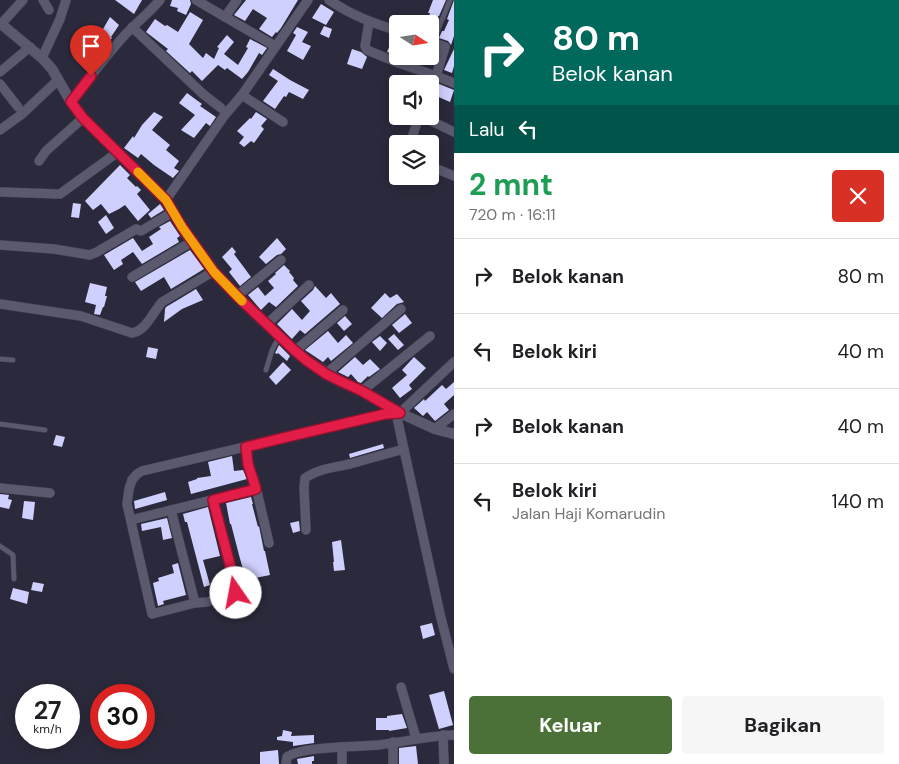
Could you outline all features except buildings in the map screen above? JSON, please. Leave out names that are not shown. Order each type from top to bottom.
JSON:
[{"type":"street","points":[[23,0],[0,24],[30,47],[52,69],[71,102],[83,118],[166,200],[182,227],[214,272],[237,296],[295,351],[326,374],[362,391],[398,413],[435,429],[454,434]]},
{"type":"street","points":[[42,0],[50,10]]},
{"type":"street","points":[[42,58],[60,19],[66,0]]},
{"type":"street","points":[[71,102],[123,37],[160,0]]},
{"type":"street","points":[[196,0],[276,46]]},
{"type":"street","points":[[225,17],[237,0]]},
{"type":"street","points":[[166,200],[308,0]]},
{"type":"street","points":[[329,0],[347,12],[389,28]]},
{"type":"street","points":[[369,22],[365,46],[367,50],[433,75]]},
{"type":"street","points":[[132,27],[203,94],[222,108]]},
{"type":"street","points":[[0,72],[30,47]]},
{"type":"street","points":[[437,75],[450,49]]},
{"type":"street","points":[[439,77],[454,83]]},
{"type":"street","points":[[0,130],[22,114],[58,80]]},
{"type":"street","points":[[0,84],[18,108]]},
{"type":"street","points":[[242,95],[283,122]]},
{"type":"street","points":[[40,161],[46,150],[83,118]]},
{"type":"street","points":[[439,125],[454,132]]},
{"type":"street","points":[[0,192],[60,194],[118,152]]},
{"type":"street","points":[[439,170],[454,176]]},
{"type":"street","points":[[0,245],[54,249],[90,255],[136,229],[141,232],[173,212]]},
{"type":"street","points":[[132,277],[193,241]]},
{"type":"street","points":[[237,296],[281,260]]},
{"type":"street","points":[[0,304],[81,316],[132,333],[137,332],[145,325],[162,302],[214,272]]},
{"type":"street","points":[[267,324],[310,285]]},
{"type":"street","points":[[326,374],[401,309]]},
{"type":"street","points":[[295,351],[344,310]]},
{"type":"street","points":[[362,391],[430,336]]},
{"type":"street","points":[[213,500],[236,593],[152,614],[127,504],[132,480],[137,474],[173,463],[318,429],[385,414],[398,413],[454,362]]},
{"type":"street","points":[[398,413],[440,614],[454,669]]},
{"type":"street","points":[[435,429],[454,414]]},
{"type":"street","points":[[246,447],[248,464],[256,489],[268,543]]},
{"type":"street","points":[[306,530],[305,478],[332,467],[404,449]]},
{"type":"street","points":[[0,488],[50,493]]},
{"type":"street","points":[[132,520],[256,489]]},
{"type":"street","points":[[171,510],[195,604]]},
{"type":"street","points":[[402,687],[416,738]]},
{"type":"street","points":[[286,764],[287,757],[294,752],[379,745],[416,738],[454,735]]},
{"type":"street","points":[[443,736],[444,764]]},
{"type":"street","points":[[393,742],[393,764]]},
{"type":"street","points":[[342,747],[342,764]]},
{"type":"lane","points":[[439,25],[450,0]]},
{"type":"lane","points":[[266,370],[272,350],[280,336]]},
{"type":"lane","points":[[0,359],[13,360]]},
{"type":"lane","points":[[0,424],[45,430]]},
{"type":"lane","points":[[0,546],[13,555],[14,579]]},
{"type":"slow traffic","points":[[138,172],[166,200],[182,227],[214,272],[242,301]]},
{"type":"route","points":[[91,76],[71,102],[83,118],[166,200],[182,227],[214,272],[306,360],[326,374],[362,391],[400,413],[385,414],[246,447],[248,464],[256,489],[213,500],[236,593]]}]
